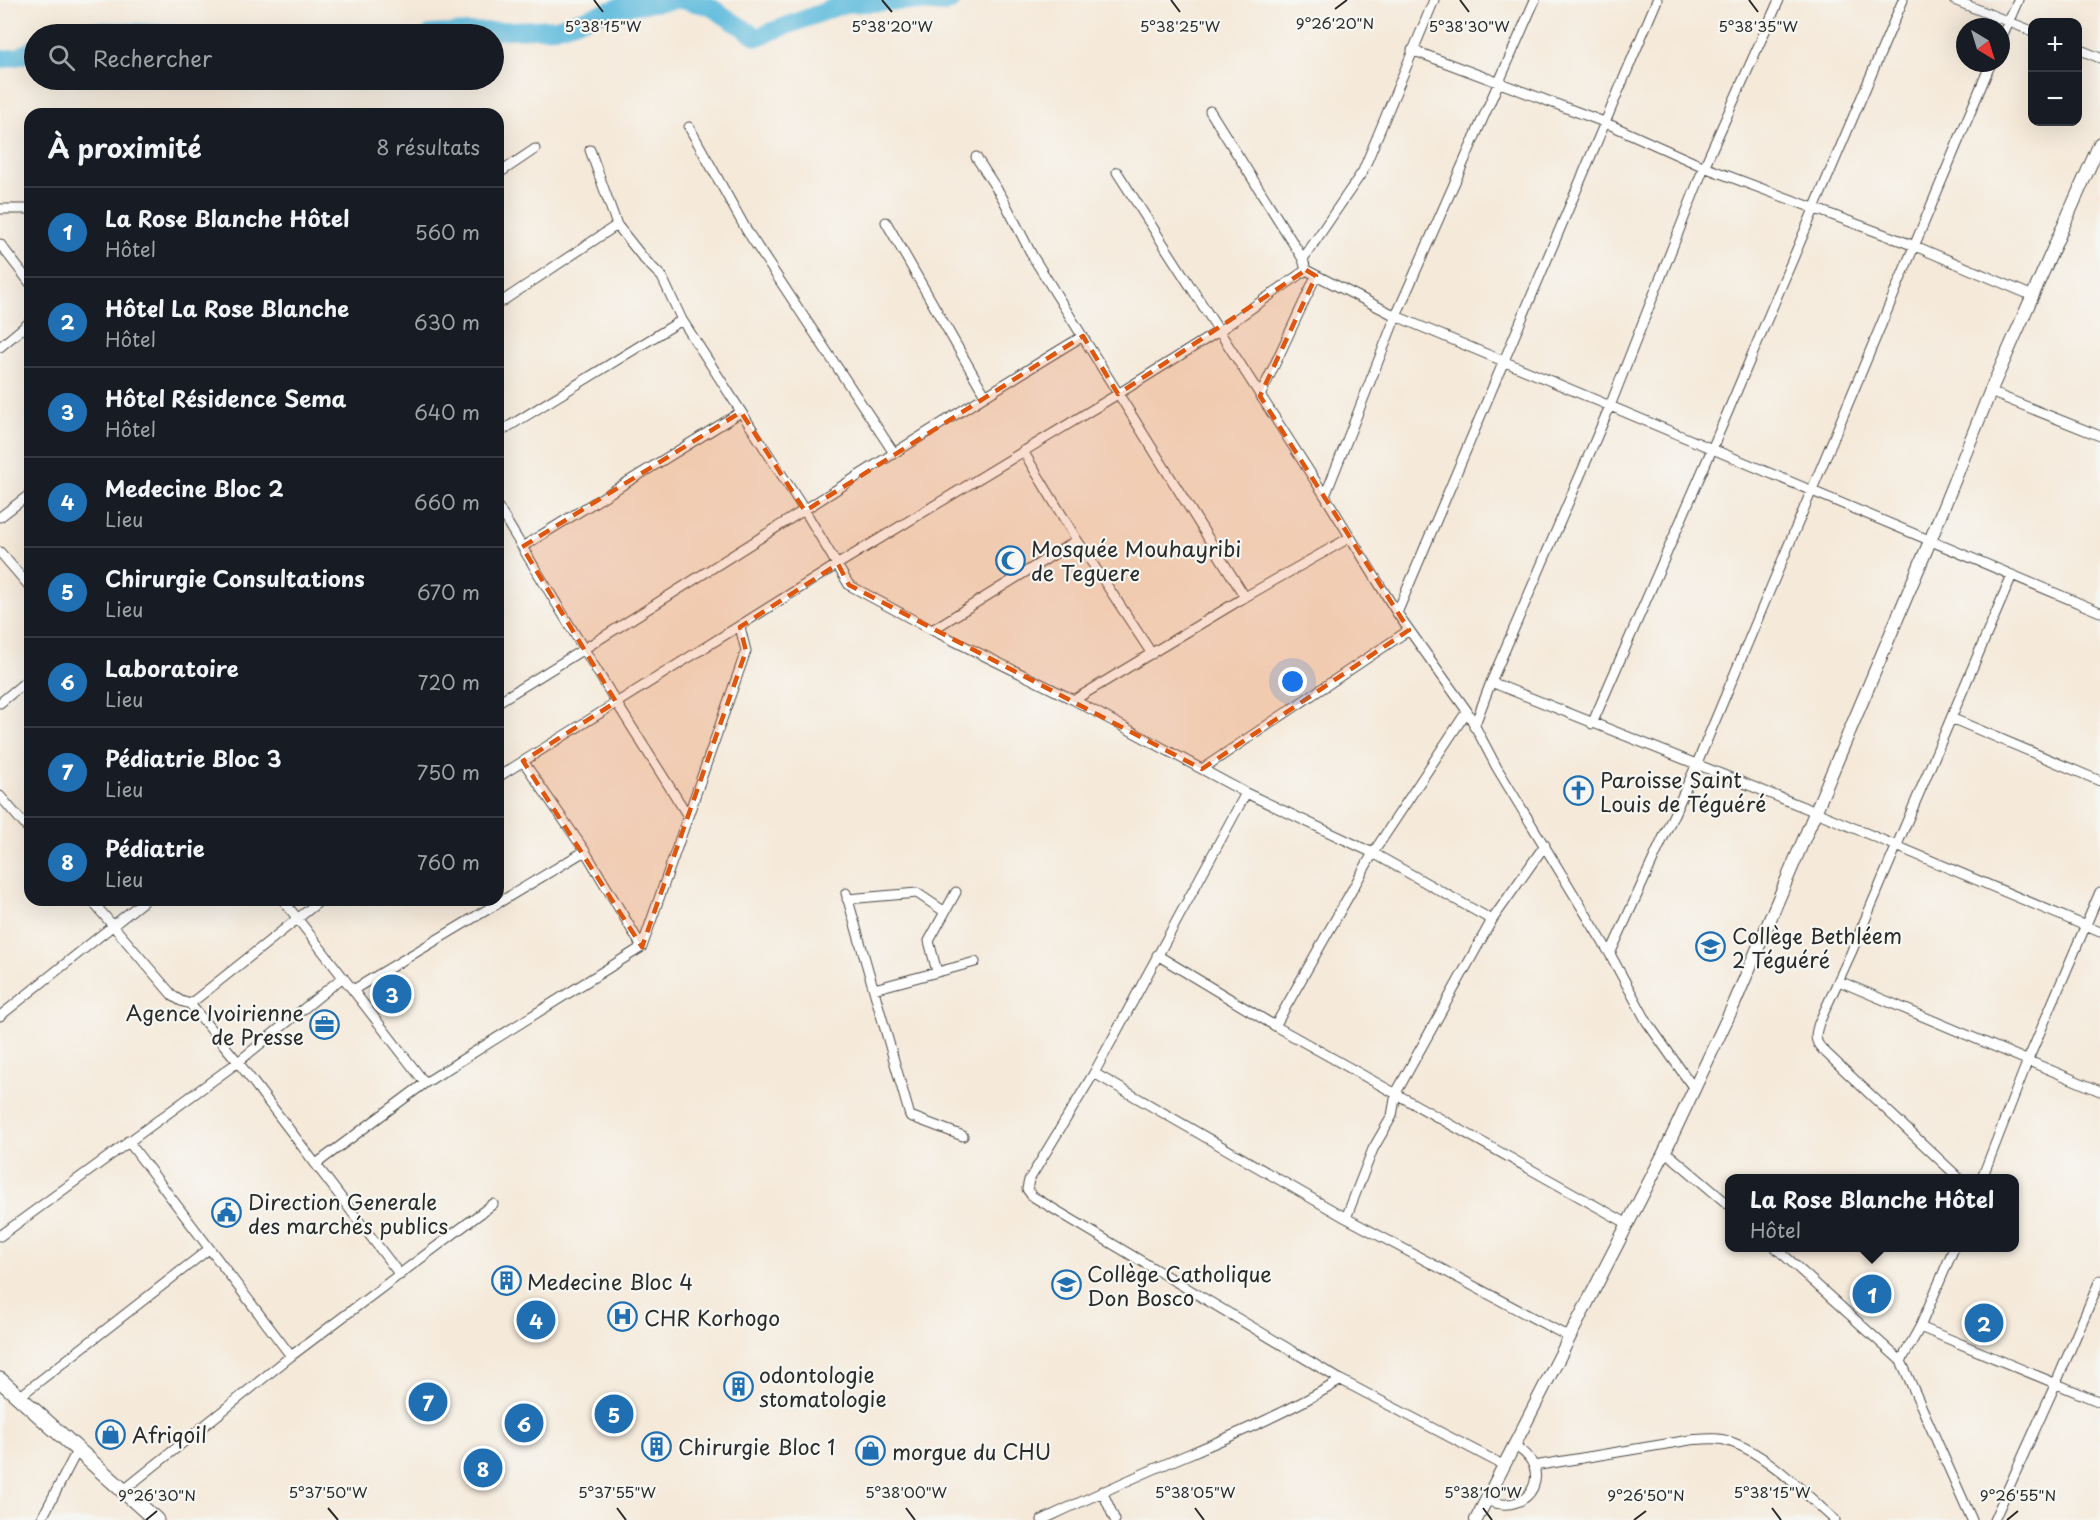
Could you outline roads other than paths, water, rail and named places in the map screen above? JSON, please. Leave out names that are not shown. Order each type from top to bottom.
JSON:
[{"type":"main road","points":[[1,1383],[156,1520]]},
{"type":"street","points":[[1303,259],[1363,171],[1434,0]]},
{"type":"street","points":[[1325,496],[1396,316],[1534,0]]},
{"type":"street","points":[[1397,613],[1657,0]]},
{"type":"street","points":[[1474,727],[1491,682],[1610,406],[1704,167],[1779,0]]},
{"type":"street","points":[[1592,724],[1904,0]]},
{"type":"street","points":[[1954,0],[1998,18]]},
{"type":"street","points":[[2010,18],[2018,0]]},
{"type":"street","points":[[2010,23],[2028,30]]},
{"type":"street","points":[[1412,50],[1604,122],[1704,167],[1915,246],[2033,296]]},
{"type":"street","points":[[2082,51],[2100,58]]},
{"type":"street","points":[[1610,954],[1696,766],[1987,72]]},
{"type":"street","points":[[1210,111],[1303,259],[1306,270],[1316,276],[1396,316],[2100,612]]},
{"type":"street","points":[[688,127],[747,231],[894,453]]},
{"type":"street","points":[[1476,1520],[1665,1151],[1735,1002],[1930,541],[1990,392],[2100,143]]},
{"type":"street","points":[[504,170],[535,149]]},
{"type":"street","points":[[590,150],[617,225],[644,259],[662,277],[682,320],[805,511],[849,585],[932,630],[1074,700],[1246,793],[1373,854],[1492,920]]},
{"type":"street","points":[[976,157],[1002,197],[1033,257],[1245,597]]},
{"type":"street","points":[[1117,172],[1325,496],[1397,613],[1467,711],[1474,727],[1610,954],[1647,1022],[1695,1090]]},
{"type":"street","points":[[0,209],[24,209]]},
{"type":"street","points":[[886,222],[985,395]]},
{"type":"street","points":[[504,300],[617,225]]},
{"type":"street","points":[[0,245],[24,275]]},
{"type":"street","points":[[504,773],[838,564],[1219,331],[1306,270]]},
{"type":"street","points":[[1260,396],[1316,276]]},
{"type":"street","points":[[504,429],[682,320]]},
{"type":"street","points":[[0,346],[24,327]]},
{"type":"street","points":[[504,698],[805,511],[985,395],[1083,336]]},
{"type":"street","points":[[1990,392],[2100,436]]},
{"type":"street","points":[[522,547],[741,412]]},
{"type":"street","points":[[1023,451],[1077,540],[1152,654]]},
{"type":"street","points":[[0,517],[24,499]]},
{"type":"street","points":[[504,517],[688,816]]},
{"type":"street","points":[[1074,700],[1245,597],[1349,538]]},
{"type":"street","points":[[932,630],[1077,540]]},
{"type":"street","points":[[0,552],[3,563],[24,582]]},
{"type":"street","points":[[1954,1174],[1816,1043],[1815,1035],[2012,575]]},
{"type":"street","points":[[316,1164],[425,1083],[642,947],[746,651],[740,627]]},
{"type":"street","points":[[1202,769],[1409,630]]},
{"type":"street","points":[[1491,682],[1696,766],[1816,812],[2100,932]]},
{"type":"street","points":[[0,703],[24,683]]},
{"type":"street","points":[[1275,1026],[1373,854],[1467,711]]},
{"type":"street","points":[[1951,718],[2100,781]]},
{"type":"street","points":[[523,761],[585,851],[642,947]]},
{"type":"street","points":[[1246,793],[1094,1073],[1029,1180],[1027,1189],[1145,1265],[1341,1380],[1503,1465]]},
{"type":"street","points":[[0,796],[24,824]]},
{"type":"street","points":[[1346,1218],[1372,1149],[1392,1116],[1396,1093],[1492,920],[1545,845]]},
{"type":"street","points":[[504,900],[585,851]]},
{"type":"street","points":[[937,972],[929,941],[956,892]]},
{"type":"street","points":[[1984,1174],[2028,1060],[2100,892]]},
{"type":"street","points":[[945,912],[917,893],[847,896],[910,1116],[963,1136]]},
{"type":"street","points":[[96,906],[173,996],[190,1004],[238,1062],[399,1275]]},
{"type":"street","points":[[0,1016],[138,906]]},
{"type":"street","points":[[288,906],[425,1083]]},
{"type":"street","points":[[190,1004],[313,906]]},
{"type":"street","points":[[353,990],[493,906]]},
{"type":"street","points":[[1157,955],[1275,1026],[1628,1224]]},
{"type":"street","points":[[874,989],[975,962]]},
{"type":"street","points":[[0,1236],[238,1062],[343,976]]},
{"type":"street","points":[[1839,981],[2100,1091]]},
{"type":"street","points":[[1094,1073],[1346,1218],[1569,1337]]},
{"type":"street","points":[[128,1141],[291,1356]]},
{"type":"street","points":[[1665,1151],[1725,1202]]},
{"type":"street","points":[[124,1490],[291,1356],[493,1204]]},
{"type":"street","points":[[19,1397],[209,1249]]},
{"type":"street","points":[[1780,1252],[1900,1361],[1972,1520]]},
{"type":"street","points":[[1900,1361],[1920,1327],[1952,1252]]},
{"type":"street","points":[[1994,1520],[2100,1280]]},
{"type":"street","points":[[1920,1327],[2100,1402]]},
{"type":"street","points":[[1042,1520],[1102,1491],[1275,1417],[1341,1380]]},
{"type":"street","points":[[1534,1466],[1690,1440],[1716,1439],[1750,1450],[1835,1520]]},
{"type":"street","points":[[1486,1500],[1505,1505],[1525,1498],[1532,1490],[1536,1478],[1534,1466],[1522,1450],[1513,1445]]},
{"type":"street","points":[[41,1520],[77,1451]]},
{"type":"street","points":[[1102,1491],[1115,1520]]},
{"type":"waterway","points":[[504,30],[556,28],[620,7],[676,0]]},
{"type":"waterway","points":[[680,0],[709,6],[757,37],[844,4],[909,1],[944,4],[952,0]]},
{"type":"waterway","points":[[0,60],[24,54]]},
{"type":"place","name":"Mosquée Mouhayribi de Teguere","points":[[1010,560]]},
{"type":"place","name":"Paroisse Saint Louis de Téguéré","points":[[1579,791]]},
{"type":"place","name":"Collège Bethléem 2 Téguéré","points":[[1711,947]]},
{"type":"place","name":"Hôtel Résidence Sema","points":[[392,994]]},
{"type":"place","name":"Agence Ivoirienne de Presse","points":[[325,1024]]},
{"type":"place","name":"Direction Generale des marchés publics","points":[[227,1213]]},
{"type":"place","name":"Medecine Bloc 4","points":[[506,1281]]},
{"type":"place","name":"Collège Catholique Don Bosco","points":[[1066,1285]]},
{"type":"place","name":"La Rose Blanche Hôtel","points":[[1872,1294]]},
{"type":"place","name":"CHR Korhogo","points":[[623,1317]]},
{"type":"place","name":"Medecine Bloc 2","points":[[536,1320]]},
{"type":"place","name":"Hôtel La Rose Blanche","points":[[1984,1323]]},
{"type":"place","name":"odontologie stomatologie","points":[[738,1386]]},
{"type":"place","name":"Pédiatrie Bloc 3","points":[[428,1402]]},
{"type":"place","name":"Chirurgie Consultations","points":[[614,1414]]},
{"type":"place","name":"Laboratoire","points":[[524,1423]]},
{"type":"place","name":"Afriqoil","points":[[111,1434]]},
{"type":"place","name":"Chirurgie Bloc 1","points":[[657,1446]]},
{"type":"place","name":"morgue du CHU","points":[[871,1451]]},
{"type":"place","name":"Pédiatrie","points":[[483,1468]]}]
